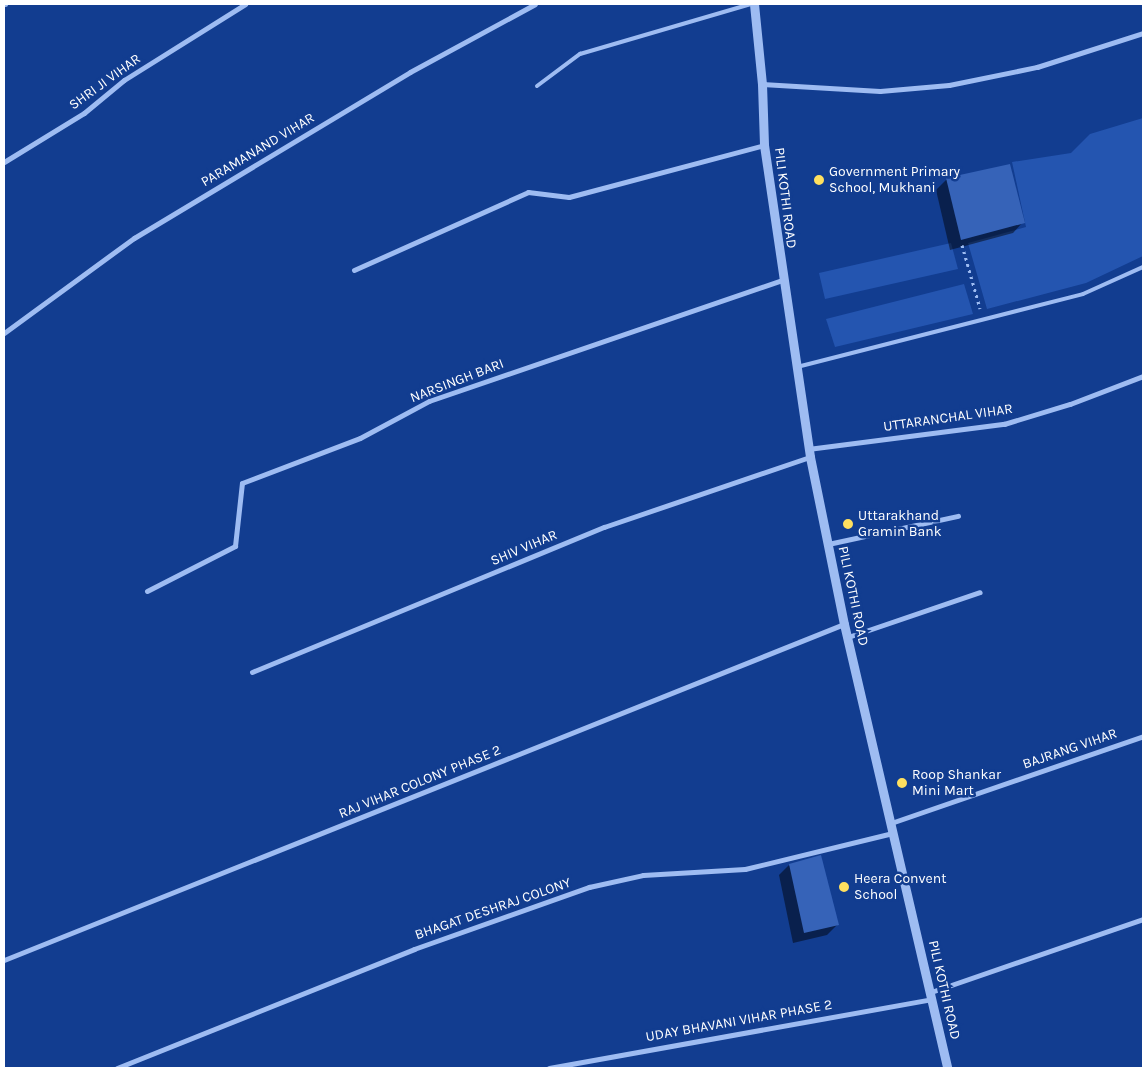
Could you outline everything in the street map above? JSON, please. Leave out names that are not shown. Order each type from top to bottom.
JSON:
[{"type":"street","name":"SHRI JI VIHAR","points":[[4,162],[84,113],[124,80],[245,4]]},
{"type":"street","name":"PARAMANAND VIHAR","points":[[4,333],[134,238],[410,72],[535,4]]},
{"type":"street","name":"PILI KOTHI ROAD","points":[[752,4],[762,84],[764,145],[782,280],[798,367],[809,453],[844,624],[932,995],[947,1068]]},
{"type":"street","points":[[762,84],[880,91],[949,85],[1037,67],[1143,33]]},
{"type":"street","points":[[354,270],[528,192],[569,197],[764,145]]},
{"type":"street","name":"NARSINGH BARI","points":[[147,591],[235,546],[242,483],[360,438],[429,401],[782,280]]},
{"type":"street","name":"UTTARANCHAL VIHAR","points":[[809,453],[1004,424],[1070,404],[1143,376]]},
{"type":"street","name":"SHIV VIHAR","points":[[252,672],[604,527],[809,453]]},
{"type":"street","points":[[828,544],[958,516]]},
{"type":"street","points":[[848,637],[980,592]]},
{"type":"street","name":"RAJ VIHAR COLONY PHASE 2","points":[[4,960],[844,624]]},
{"type":"street","name":"BAJRANG VIHAR","points":[[891,823],[1143,736]]},
{"type":"street","name":"BHAGAT DESHRAJ COLONY","points":[[117,1068],[414,949],[589,887],[643,875],[746,868],[893,833]]},
{"type":"street","name":"UDAY BHAVANI VIHAR PHASE 2","points":[[550,1068],[932,995],[1143,919]]},
{"type":"lane","points":[[537,86],[580,54],[752,4]]},
{"type":"lane","points":[[798,367],[1083,294],[1143,267]]},
{"type":"path","points":[[962,245],[983,321]]},
{"type":"shaded area","points":[[1143,118],[1143,256],[1086,283],[987,309],[968,243],[1026,227],[1012,162],[1071,153],[1090,134]]},
{"type":"shaded area","points":[[951,243],[958,269],[825,299],[819,273]]},
{"type":"shaded area","points":[[964,284],[973,314],[835,347],[826,319]]},
{"type":"building","points":[[1010,164],[1025,223],[961,240],[946,178]]},
{"type":"building","points":[[821,855],[839,925],[804,933],[789,864]]},
{"type":"place","name":"Government Primary School, Mukhani","points":[[819,180]]},
{"type":"place","name":"Uttarakhand Gramin Bank","points":[[848,524]]},
{"type":"place","name":"Roop Shankar Mini Mart","points":[[902,783]]},
{"type":"place","name":"Heera Convent School","points":[[844,887]]}]
